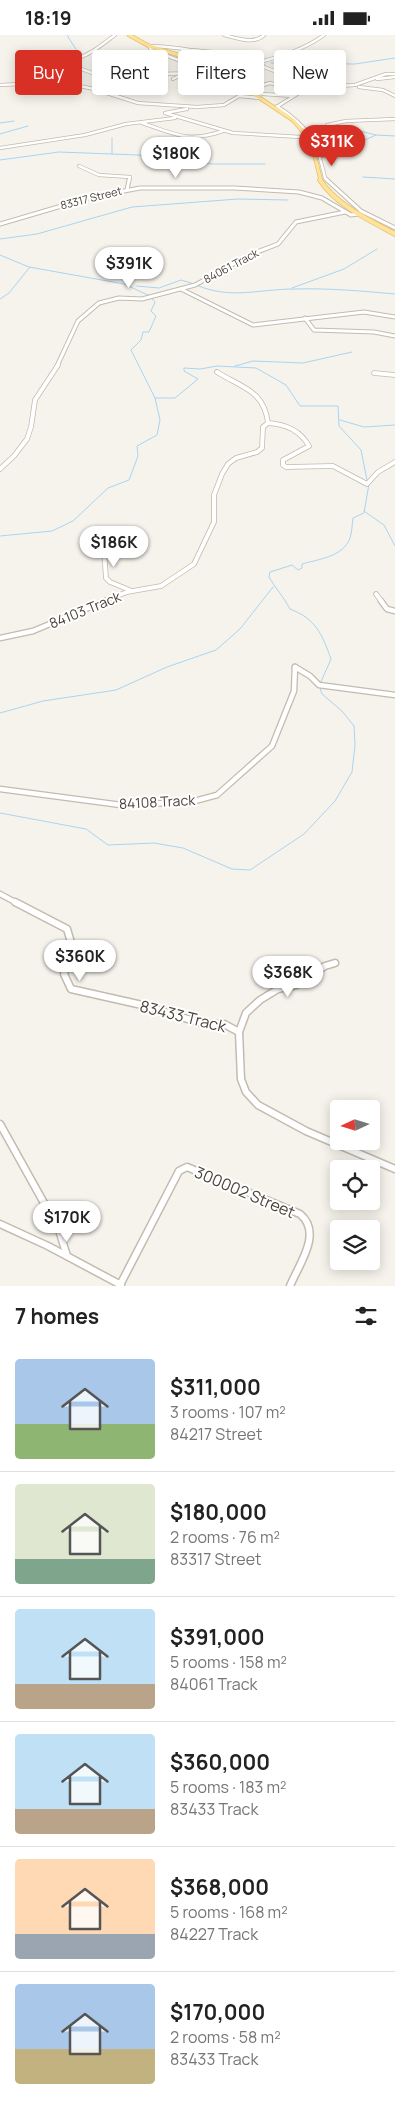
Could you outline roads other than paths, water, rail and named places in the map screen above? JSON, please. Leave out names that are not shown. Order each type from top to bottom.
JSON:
[{"type":"main road","points":[[129,35],[149,46],[178,55]]},
{"type":"main road","points":[[256,95],[306,133],[320,178],[326,189],[358,213],[395,233]]},
{"type":"street","points":[[82,58],[86,57],[115,35]]},
{"type":"street","points":[[224,35],[248,40],[261,38],[264,35]]},
{"type":"street","points":[[294,50],[324,35]]},
{"type":"street","points":[[149,46],[192,50]]},
{"type":"street","points":[[149,46],[151,50],[178,60]]},
{"type":"street","points":[[274,58],[260,62],[264,67],[274,71]]},
{"type":"street","points":[[82,69],[103,77],[126,78],[146,75],[178,74]]},
{"type":"street","points":[[346,86],[395,75]]},
{"type":"street","points":[[173,79],[178,77]]},
{"type":"street","points":[[268,83],[295,93],[263,94],[253,89],[257,85],[268,83]]},
{"type":"street","points":[[0,85],[15,84]]},
{"type":"street","points":[[346,85],[378,89],[395,96]]},
{"type":"street","points":[[82,88],[134,102],[204,107]]},
{"type":"street","points":[[239,95],[244,97]]},
{"type":"street","points":[[273,107],[286,104],[293,95]]},
{"type":"street","points":[[260,98],[236,97],[234,101],[224,105],[165,112],[179,118],[245,135],[301,137],[305,139],[309,148],[313,151]]},
{"type":"street","points":[[277,106],[304,126],[318,143],[325,178],[358,213],[395,228]]},
{"type":"street","points":[[0,148],[85,135],[161,118],[179,118]]},
{"type":"street","points":[[321,156],[336,155],[341,149],[326,130],[327,125],[340,121],[395,119]]},
{"type":"street","points":[[139,123],[186,138],[205,137],[225,131]]},
{"type":"street","points":[[79,166],[99,175],[130,177],[127,190]]},
{"type":"street","points":[[320,178],[325,178]]},
{"type":"street","name":"83317 Street","points":[[0,224],[35,212],[127,190],[215,188],[287,190],[316,195],[351,215],[358,213]]},
{"type":"street","name":"84061 Track","points":[[0,469],[16,454],[29,433],[33,404],[62,359],[74,327],[83,314],[98,303],[109,300],[142,299],[205,280],[242,259],[278,244],[296,223],[345,212]]},
{"type":"street","points":[[179,288],[253,325],[364,312],[395,317]]},
{"type":"street","points":[[305,318],[314,330],[374,332],[395,336]]},
{"type":"street","points":[[217,372],[235,380],[257,396],[267,411],[268,423],[279,424],[293,429],[308,443],[309,446],[306,449],[283,460],[283,465],[286,467],[333,466],[367,484],[378,472],[395,462]]},
{"type":"street","points":[[374,373],[395,375]]},
{"type":"street","name":"84103 Track","points":[[0,637],[33,631],[102,601],[134,591],[160,586],[198,560],[206,535],[214,522],[214,495],[228,462],[233,458],[259,452],[263,449],[263,427],[268,423]]},
{"type":"street","points":[[114,534],[104,550],[106,578],[110,582],[134,591]]},
{"type":"street","points":[[376,595],[386,609],[395,611]]},
{"type":"street","name":"84108 Track","points":[[0,789],[121,805],[191,802],[217,795],[272,746],[294,691],[295,667],[310,675],[319,685],[395,695]]},
{"type":"street","name":"83433 Track","points":[[0,894],[68,929],[74,946],[74,956],[64,971],[64,977],[72,989],[142,1005],[204,1024],[224,1024],[239,1032],[241,1079],[246,1091],[258,1105],[306,1131],[395,1169]]},
{"type":"street","points":[[239,1032],[246,1013],[260,1000],[278,989],[296,985],[325,966],[335,963]]},
{"type":"street","points":[[0,1124],[59,1230],[67,1256]]},
{"type":"street","name":"300002 Street","points":[[121,1285],[179,1171],[187,1167],[196,1169],[300,1214],[307,1219],[312,1229],[312,1236],[290,1286]]},
{"type":"street","points":[[0,1224],[67,1256],[121,1285]]},
{"type":"waterway","points":[[67,35],[76,50]]},
{"type":"waterway","points":[[271,63],[355,64],[395,58]]},
{"type":"waterway","points":[[0,123],[14,121]]},
{"type":"waterway","points":[[337,125],[376,135]]},
{"type":"waterway","points":[[0,134],[28,126]]},
{"type":"waterway","points":[[363,141],[376,135]]},
{"type":"waterway","points":[[376,135],[395,136]]},
{"type":"waterway","points":[[112,138],[112,154]]},
{"type":"waterway","points":[[0,160],[59,152],[138,155],[212,164],[265,164]]},
{"type":"waterway","points":[[363,177],[395,179]]},
{"type":"waterway","points":[[0,239],[37,234],[132,207],[238,199],[288,200]]},
{"type":"waterway","points":[[292,288],[344,269],[377,249]]},
{"type":"waterway","points":[[0,255],[30,267]]},
{"type":"waterway","points":[[0,299],[9,293],[30,267]]},
{"type":"waterway","points":[[30,267],[124,284],[150,296]]},
{"type":"waterway","points":[[136,286],[159,288],[181,280],[194,284]]},
{"type":"waterway","points":[[196,285],[221,292],[233,293],[307,289],[395,294]]},
{"type":"waterway","points":[[152,299],[155,302],[151,311],[156,316],[149,332],[143,332],[141,340],[131,350],[155,398]]},
{"type":"waterway","points":[[235,366],[253,361],[303,363],[352,352]]},
{"type":"waterway","points":[[155,398],[175,398],[198,379],[184,371],[184,368],[200,369],[217,366],[256,368],[286,385],[300,406],[338,406],[339,426],[361,450],[367,480]]},
{"type":"waterway","points":[[0,536],[52,531],[73,521],[108,488],[129,480],[138,456],[137,446],[157,435],[160,420],[155,398]]},
{"type":"waterway","points":[[340,420],[364,427],[395,425]]},
{"type":"waterway","points":[[364,511],[369,484]]},
{"type":"waterway","points":[[320,684],[331,659],[321,635],[312,623],[290,609],[269,577],[270,572],[292,565],[298,570],[302,568],[302,564],[323,559],[336,553],[347,544],[350,538],[353,518],[364,511]]},
{"type":"waterway","points":[[364,511],[384,525],[395,546]]},
{"type":"waterway","points":[[0,713],[43,701],[116,690],[167,667],[216,650],[240,629],[273,587]]},
{"type":"waterway","points":[[0,813],[86,829],[108,845],[154,843],[183,848],[232,869],[250,870],[304,834],[335,801],[352,772],[355,745],[354,726],[342,711],[322,694],[320,688]]}]
